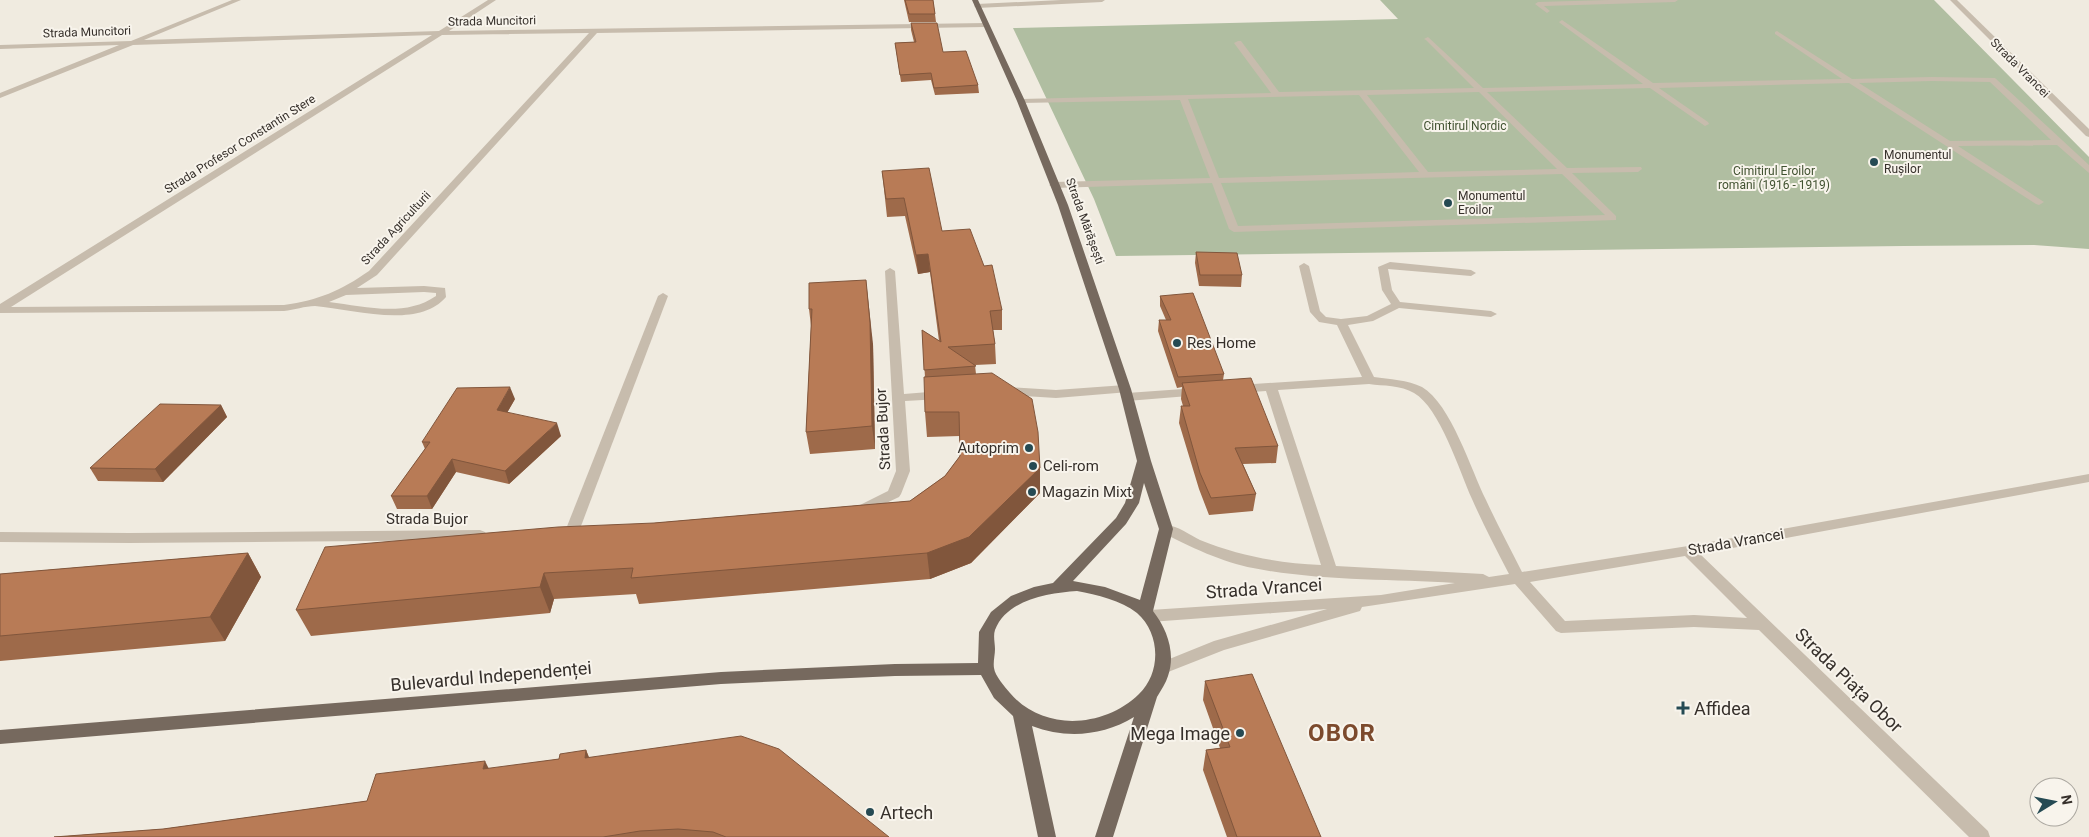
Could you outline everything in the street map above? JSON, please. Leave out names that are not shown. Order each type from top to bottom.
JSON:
[{"type":"main road","name":"Strada Mărășești","points":[[976,3],[1020,101],[1054,185],[1126,393],[1144,461],[1166,529]]},
{"type":"main road","points":[[1058,587],[1121,521],[1132,503],[1144,461]]},
{"type":"main road","points":[[1147,614],[1166,529]]},
{"type":"main road","points":[[1104,837],[1150,696],[1159,682],[1163,668],[1164,654],[1161,640],[1147,614],[1115,595],[1097,589],[1077,586],[1058,587],[1035,592],[1016,600],[998,613],[987,629],[986,669],[1000,695],[1021,715],[1048,724],[1077,728],[1106,723],[1131,712],[1150,696]]},
{"type":"main road","name":"Bulevardul Independenței","points":[[0,737],[721,678],[895,670],[986,669]]},
{"type":"main road","points":[[1021,715],[1047,837]]},
{"type":"street","points":[[0,96],[238,0]]},
{"type":"street","name":"Strada Profesor Constantin Stere","points":[[0,309],[493,0]]},
{"type":"street","points":[[976,3],[1102,0]]},
{"type":"street","points":[[1535,2],[1675,0]]},
{"type":"street","name":"Strada Vrancei","points":[[1952,0],[2089,134]]},
{"type":"street","points":[[1535,2],[1548,11]]},
{"type":"street","points":[[1562,22],[1706,124]]},
{"type":"street","name":"Strada Muncitori","points":[[0,47],[139,41],[439,33],[986,25]]},
{"type":"street","name":"Strada Agriculturii","points":[[0,309],[284,308],[316,304],[347,292],[373,273],[595,31]]},
{"type":"street","points":[[1777,33],[2039,202]]},
{"type":"street","points":[[1183,97],[1234,229],[1613,218],[1428,40]]},
{"type":"street","points":[[1238,43],[1277,95]]},
{"type":"street","points":[[1020,101],[1851,81],[1992,80],[2089,170]]},
{"type":"street","points":[[0,91],[22,87]]},
{"type":"street","points":[[1361,93],[1426,175]]},
{"type":"street","points":[[2073,119],[2089,119]]},
{"type":"street","points":[[1948,144],[2059,142]]},
{"type":"street","points":[[1054,185],[1638,169]]},
{"type":"street","points":[[1397,305],[1387,290],[1383,267],[1390,265],[1470,273]]},
{"type":"street","points":[[1304,266],[1315,312],[1323,320],[1341,322],[1369,319],[1397,305],[1491,314]]},
{"type":"street","name":"Strada Bujor","points":[[846,512],[864,510],[894,494],[903,471],[890,271]]},
{"type":"street","points":[[316,304],[391,314],[415,311],[433,304],[442,297],[441,290],[424,288],[347,292]]},
{"type":"street","points":[[590,534],[566,534],[663,296]]},
{"type":"street","points":[[1341,322],[1369,380]]},
{"type":"street","points":[[1225,390],[1369,380],[1404,385],[1418,390],[1432,401],[1443,418],[1513,579],[1562,627],[1694,621],[1763,624]]},
{"type":"street","points":[[1271,386],[1330,571]]},
{"type":"street","points":[[992,391],[1056,394],[1207,391]]},
{"type":"street","points":[[898,398],[955,394]]},
{"type":"street","name":"Strada Vrancei","points":[[1147,614],[1381,600],[1688,551],[2089,478]]},
{"type":"street","points":[[1166,529],[1195,543],[1252,563],[1293,569],[1513,579]]},
{"type":"street","name":"Strada Bujor","points":[[0,537],[130,538],[492,535]]},
{"type":"street","name":"Strada Piața Obor","points":[[1688,551],[1981,837]]},
{"type":"street","name":"Strada Vrancei","points":[[1163,668],[1220,645],[1381,600]]},
{"type":"green space","name":"Cimitirul Nordic","points":[[1380,0],[1934,0],[2089,157],[2089,249],[2034,245],[1116,256],[1094,199],[1013,28],[1398,19]]},
{"type":"building","points":[[905,0],[933,0],[935,14],[909,14]]},
{"type":"building","points":[[911,23],[937,23],[943,52],[966,51],[978,85],[934,88],[931,73],[900,75],[895,43],[916,42]]},
{"type":"building","points":[[929,168],[942,231],[970,229],[984,266],[992,265],[1002,310],[990,311],[995,344],[948,347],[976,366],[924,370],[922,330],[941,342],[928,254],[916,255],[904,198],[886,199],[882,171]]},
{"type":"building","points":[[1196,252],[1237,253],[1242,275],[1200,275]]},
{"type":"building","points":[[866,280],[870,323],[872,426],[806,432],[812,309],[809,309],[809,283]]},
{"type":"building","points":[[1193,293],[1224,374],[1178,377],[1159,320],[1171,320],[1160,296]]},
{"type":"building","points":[[992,373],[1032,399],[1038,432],[1040,468],[969,537],[927,553],[631,578],[633,568],[544,573],[540,587],[296,610],[325,547],[558,527],[654,523],[910,501],[945,476],[960,456],[959,412],[925,412],[924,377]]},
{"type":"building","points":[[1251,378],[1278,446],[1235,448],[1256,494],[1211,498],[1200,473],[1181,406],[1190,406],[1182,383]]},
{"type":"building","points":[[510,387],[497,410],[557,423],[505,471],[452,459],[427,496],[391,496],[430,442],[422,442],[457,388]]},
{"type":"building","points":[[160,404],[221,405],[155,469],[90,468]]},
{"type":"building","points":[[248,553],[210,617],[0,636],[0,574]]},
{"type":"building","name":"Mega Image","points":[[1252,674],[1321,837],[1237,837],[1206,750],[1230,747],[1205,681]]},
{"type":"building","points":[[741,736],[779,749],[889,837],[726,837],[713,832],[678,829],[640,831],[603,837],[54,837],[163,829],[367,801],[376,774],[485,761],[483,769],[559,759],[560,754],[586,750],[585,758]]},
{"type":"place","name":"Monumentul Rușilor","points":[[1874,162]]},
{"type":"place","name":"Monumentul Eroilor","points":[[1448,203]]},
{"type":"place","name":"Res Home","points":[[1177,343]]},
{"type":"place","name":"Autoprim","points":[[1029,448]]},
{"type":"place","name":"Celi-rom","points":[[1033,466]]},
{"type":"place","name":"Magazin Mixt","points":[[1032,492]]},
{"type":"place","name":"Affidea","points":[[1683,708]]},
{"type":"place","name":"Mega Image","points":[[1240,733]]},
{"type":"place","name":"Artech","points":[[870,812]]},
{"type":"district","name":"OBOR","points":[[1342,733]]},
{"type":"park label","name":"Cimitirul Eroilor români (1916 - 1919)","points":[[1774,178]]}]
